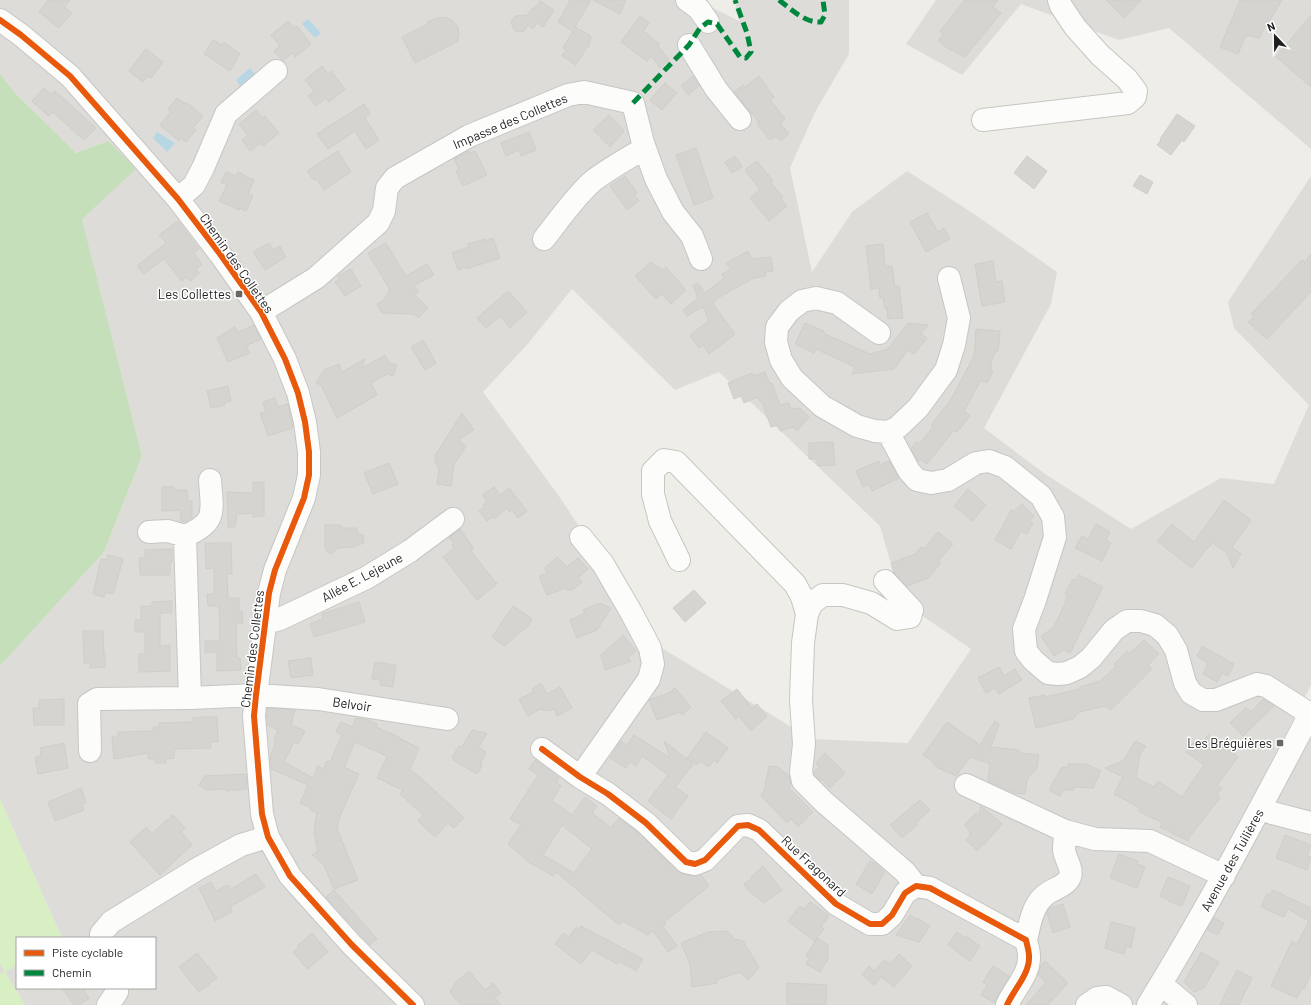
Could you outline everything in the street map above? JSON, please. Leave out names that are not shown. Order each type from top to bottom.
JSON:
[{"type":"street","points":[[687,0],[699,9],[708,22]]},
{"type":"street","points":[[983,120],[1128,103],[1135,97],[1136,91],[1127,79],[1100,55],[1075,27],[1061,6],[1059,0]]},
{"type":"street","name":"Chemin des Collettes","points":[[0,20],[21,35],[70,76],[178,199],[220,254],[261,312],[285,359],[298,393],[305,422],[309,452],[309,475],[304,498],[275,570],[269,593],[254,716],[262,814],[268,837],[290,876],[352,945],[413,1005]]},
{"type":"street","points":[[689,45],[716,89],[740,120]]},
{"type":"street","points":[[178,199],[194,185],[203,168],[226,114],[276,71]]},
{"type":"street","name":"Impasse des Collettes","points":[[261,312],[316,278],[378,223],[384,211],[387,188],[395,178],[469,136],[568,95],[584,92],[633,103],[645,148],[656,179],[673,212],[692,236],[701,259]]},
{"type":"street","points":[[544,239],[594,180],[645,148]]},
{"type":"street","points":[[879,333],[837,304],[816,298],[802,301],[789,311],[777,326],[776,342],[781,360],[792,378],[822,406],[856,426],[876,431],[888,432],[898,427],[918,408],[946,370],[954,345],[958,318],[949,278]]},
{"type":"street","points":[[888,432],[908,471],[917,480],[930,483],[948,480],[976,463],[989,461],[1005,466],[1040,496],[1053,517],[1055,537],[1024,630],[1026,651],[1033,660],[1048,673],[1067,673],[1080,667],[1091,658],[1114,630],[1127,621],[1141,621],[1155,625],[1167,635],[1176,650],[1185,682],[1191,693],[1203,700],[1216,700],[1257,684],[1266,686],[1310,713]]},
{"type":"street","points":[[679,560],[660,521],[653,494],[653,471],[664,460],[676,462],[795,584],[802,597],[807,614]]},
{"type":"street","points":[[149,532],[168,531],[185,536],[196,531],[207,523],[212,512],[210,480]]},
{"type":"street","name":"Allée E. Lejeune","points":[[265,623],[280,619],[366,578],[410,551],[453,519]]},
{"type":"street","points":[[185,536],[190,698]]},
{"type":"street","points":[[580,777],[649,679],[654,664],[650,648],[631,612],[603,564],[581,537]]},
{"type":"street","points":[[885,581],[912,610],[910,617],[897,619],[871,603],[842,595],[823,595],[812,603],[807,614],[803,643],[801,700],[804,744],[802,772],[803,781],[824,802],[904,872],[916,886],[930,888],[1026,940]]},
{"type":"street","name":"Chemin des Collettes","points":[[90,751],[89,704],[97,699],[190,698],[256,695]]},
{"type":"street","name":"Belvoir","points":[[256,695],[318,699],[447,719]]},
{"type":"street","name":"Avenue des Tuilières","points":[[1148,1005],[1224,876],[1310,713]]},
{"type":"street","name":"Rue Fragonard","points":[[542,749],[580,777],[608,794],[646,823],[686,862],[695,864],[705,860],[738,826],[748,825],[759,830],[836,904],[870,924],[882,924],[892,915],[905,893],[916,886]]},
{"type":"street","points":[[966,785],[1065,831],[1095,839],[1150,841],[1224,876]]},
{"type":"street","points":[[1260,808],[1311,823]]},
{"type":"street","points":[[1007,1005],[1025,973],[1028,964],[1029,956],[1026,940],[1032,914],[1042,898],[1050,891],[1066,883],[1069,878],[1071,871],[1064,850],[1065,831]]},
{"type":"street","points":[[101,937],[101,934],[111,922],[199,868],[241,845],[268,837]]},
{"type":"street","points":[[1161,984],[1186,1005]]},
{"type":"street","points":[[108,1005],[117,992],[116,989]]},
{"type":"street","points":[[1087,1005],[1096,998],[1106,997],[1121,1005]]},
{"type":"shaded area","points":[[0,0],[697,0],[739,21],[735,0],[849,0],[849,54],[815,112],[790,168],[812,272],[852,212],[907,171],[974,214],[1057,272],[1051,304],[984,428],[1045,474],[1131,529],[1221,478],[1274,484],[1309,405],[1234,328],[1228,302],[1311,176],[1311,685],[1237,828],[1141,1005],[25,1005],[5,972],[0,974],[0,964],[5,971],[16,966],[16,989],[156,989],[156,937],[62,937],[0,799],[0,666],[104,552],[142,456],[82,219],[108,141],[76,153],[17,95],[0,74]],"holes":[[[572,289],[675,390],[719,372],[880,526],[902,602],[971,649],[908,743],[811,739],[657,645],[561,499],[483,392],[526,346]]]},
{"type":"shaded area","points":[[936,0],[1311,0],[1311,149],[1169,28],[1119,40],[1021,4],[962,75],[906,44]]},
{"type":"shaded area","points":[[1311,725],[1311,1005],[1162,1005],[1178,978]]},
{"type":"green space","points":[[0,74],[17,95],[76,153],[108,141],[136,169],[82,219],[142,456],[104,552],[0,666]]},
{"type":"green space","points":[[0,799],[62,937],[16,937],[16,966],[5,972],[25,1005],[0,1005],[0,974],[5,971],[0,964]]},
{"type":"water","points":[[308,19],[321,33],[315,38],[302,24]]},
{"type":"water","points":[[250,68],[255,74],[240,86],[236,80]]},
{"type":"water","points":[[157,132],[175,143],[167,152],[153,138]]},
{"type":"building","points":[[48,0],[70,0],[64,7],[72,13],[59,28],[39,12]]},
{"type":"building","points":[[570,0],[591,0],[575,27],[591,36],[589,47],[587,47],[576,65],[562,56],[566,50],[563,48],[573,31],[558,22]]},
{"type":"building","points":[[593,0],[626,0],[620,14]]},
{"type":"building","points":[[965,0],[998,0],[993,7],[1001,13],[965,57],[947,48],[938,41],[943,34],[940,31]]},
{"type":"building","points":[[1106,0],[1141,0],[1124,18]]},
{"type":"building","points":[[1240,0],[1282,0],[1259,38],[1246,35],[1238,54],[1220,47]]},
{"type":"building","points":[[540,1],[554,10],[543,27],[537,23],[533,29],[528,25],[524,31],[517,32],[513,28],[511,22],[515,16],[527,15]]},
{"type":"building","points":[[1311,15],[1311,87],[1276,57]]},
{"type":"building","points":[[640,16],[649,23],[643,31],[660,44],[658,46],[669,60],[660,68],[651,56],[647,61],[621,42]]},
{"type":"building","points":[[444,17],[452,20],[458,27],[459,35],[457,42],[415,63],[402,37],[428,24],[427,22]]},
{"type":"building","points":[[288,21],[294,28],[297,26],[311,44],[295,57],[292,53],[283,61],[274,51],[280,46],[271,35]]},
{"type":"building","points":[[213,40],[222,45],[224,42],[240,54],[230,71],[204,54]]},
{"type":"building","points":[[146,49],[163,62],[151,78],[148,76],[143,82],[129,71]]},
{"type":"building","points":[[322,66],[328,74],[331,71],[345,89],[329,102],[326,98],[316,106],[308,96],[314,91],[305,80]]},
{"type":"building","points":[[693,76],[699,86],[688,95],[681,86]]},
{"type":"building","points":[[759,76],[774,97],[770,100],[785,119],[780,123],[789,134],[780,141],[776,136],[770,140],[757,124],[759,122],[734,92],[743,85],[745,87]]},
{"type":"building","points":[[665,83],[677,93],[662,110],[650,100]]},
{"type":"building","points":[[44,88],[51,94],[55,91],[96,128],[84,140],[53,112],[48,116],[32,101]]},
{"type":"building","points":[[177,98],[185,104],[186,102],[203,116],[193,128],[196,130],[186,142],[181,138],[179,141],[160,125],[171,112],[168,109]]},
{"type":"building","points":[[364,104],[370,114],[365,118],[379,140],[366,149],[355,131],[328,149],[317,134]]},
{"type":"building","points":[[256,110],[262,118],[265,116],[279,133],[263,146],[261,143],[250,151],[242,140],[248,135],[239,124]]},
{"type":"building","points":[[1177,114],[1195,126],[1184,142],[1182,140],[1171,155],[1157,145]]},
{"type":"building","points":[[609,115],[624,131],[610,147],[593,130]]},
{"type":"building","points":[[529,132],[536,150],[521,156],[519,150],[506,156],[501,143]]},
{"type":"building","points":[[696,148],[713,198],[694,205],[676,155]]},
{"type":"building","points":[[338,151],[351,172],[324,190],[317,179],[314,180],[307,171]]},
{"type":"building","points":[[469,151],[470,153],[475,151],[487,175],[463,186],[456,171],[459,169],[454,159]]},
{"type":"building","points":[[735,156],[742,167],[732,173],[725,162]]},
{"type":"building","points":[[1027,156],[1047,171],[1034,189],[1014,173]]},
{"type":"building","points":[[757,161],[773,181],[771,183],[783,197],[781,199],[787,206],[769,221],[750,198],[760,190],[745,170]]},
{"type":"building","points":[[226,172],[236,176],[238,172],[254,180],[248,194],[253,196],[246,211],[239,208],[239,210],[219,201],[227,185],[221,182]]},
{"type":"building","points":[[1140,175],[1153,182],[1147,194],[1133,186]]},
{"type":"building","points":[[625,176],[637,193],[634,194],[639,201],[627,210],[610,186]]},
{"type":"building","points":[[927,213],[938,232],[944,228],[950,239],[926,252],[910,222]]},
{"type":"building","points":[[178,221],[199,249],[194,253],[202,264],[196,269],[199,273],[190,281],[187,277],[182,281],[164,259],[144,274],[137,266],[166,243],[159,235]]},
{"type":"building","points":[[493,238],[500,258],[466,269],[465,267],[458,270],[452,253],[469,247],[468,244],[485,239],[486,241]]},
{"type":"building","points":[[269,243],[273,250],[280,246],[286,257],[265,270],[253,252]]},
{"type":"building","points":[[386,243],[406,276],[427,264],[434,275],[413,286],[419,291],[415,295],[428,308],[418,318],[414,314],[382,313],[377,304],[384,300],[390,290],[368,253]]},
{"type":"building","points":[[883,244],[885,266],[892,266],[895,286],[899,286],[903,318],[888,319],[887,308],[885,309],[883,298],[880,298],[879,288],[871,289],[866,246]]},
{"type":"building","points":[[748,251],[752,259],[771,257],[773,271],[765,272],[766,276],[754,278],[714,300],[715,302],[713,304],[735,334],[709,354],[703,345],[699,348],[690,335],[709,321],[703,307],[687,316],[683,310],[698,298],[693,285],[698,283],[705,293],[724,278],[722,274],[731,269],[726,263]]},
{"type":"building","points":[[1311,254],[1311,292],[1267,339],[1248,322],[1254,316],[1251,314],[1302,260],[1305,262]]},
{"type":"building","points":[[993,261],[996,282],[1002,281],[1005,302],[982,306],[975,264]]},
{"type":"building","points":[[651,262],[662,270],[666,267],[686,290],[671,304],[662,294],[656,299],[635,276]]},
{"type":"building","points":[[351,269],[361,286],[345,296],[335,282],[340,279],[338,276]]},
{"type":"building","points":[[508,291],[527,312],[510,328],[500,316],[486,328],[477,318]]},
{"type":"building","points":[[805,323],[824,331],[823,333],[870,354],[888,349],[908,323],[928,325],[921,334],[927,338],[914,354],[908,350],[894,369],[852,374],[855,367],[816,349],[814,353],[795,344]]},
{"type":"building","points":[[254,325],[261,339],[246,346],[250,353],[228,362],[217,338],[235,327],[238,332]]},
{"type":"building","points":[[976,329],[1000,331],[998,351],[996,351],[991,361],[991,371],[993,372],[987,383],[981,380],[964,411],[970,416],[957,432],[954,430],[927,464],[921,460],[918,461],[911,449],[916,442],[919,444],[933,427],[931,425],[950,401],[974,356]]},
{"type":"building","points":[[423,340],[436,363],[425,370],[411,347]]},
{"type":"building","points":[[385,355],[389,363],[397,365],[393,376],[387,374],[371,383],[377,395],[337,418],[321,385],[316,383],[324,370],[339,364],[342,372],[365,359],[362,368]]},
{"type":"building","points":[[765,372],[770,384],[772,383],[780,405],[789,403],[791,409],[800,408],[809,417],[797,431],[793,427],[780,431],[778,425],[771,427],[762,402],[760,402],[758,397],[744,403],[741,396],[734,399],[728,383],[752,373],[753,376]]},
{"type":"building","points":[[228,386],[231,401],[224,403],[225,405],[211,408],[207,391]]},
{"type":"building","points":[[275,398],[278,407],[288,404],[293,428],[268,436],[260,413],[266,412],[263,402]]},
{"type":"building","points":[[462,413],[474,430],[458,440],[466,446],[454,465],[451,486],[437,484],[439,469],[435,461],[435,456]]},
{"type":"building","points":[[833,442],[835,465],[818,466],[817,459],[809,459],[809,443]]},
{"type":"building","points":[[879,461],[880,465],[889,461],[899,478],[872,491],[869,484],[863,487],[856,471]]},
{"type":"building","points":[[389,463],[398,484],[373,494],[364,473]]},
{"type":"building","points":[[253,482],[264,482],[264,516],[253,517],[253,513],[237,514],[235,527],[228,527],[227,492],[253,493]]},
{"type":"building","points":[[162,487],[174,487],[174,490],[187,490],[188,501],[192,501],[192,518],[181,522],[180,510],[162,511]]},
{"type":"building","points":[[494,487],[500,495],[509,488],[527,511],[518,518],[512,510],[509,512],[507,508],[494,519],[492,517],[487,521],[479,511],[485,507],[483,505],[487,502],[482,495]]},
{"type":"building","points":[[968,489],[986,505],[972,521],[954,506]]},
{"type":"building","points":[[1224,500],[1251,520],[1232,547],[1241,554],[1233,568],[1227,553],[1213,543],[1192,568],[1157,541],[1172,524],[1194,542]]},
{"type":"building","points":[[1022,504],[1034,516],[1029,521],[1033,523],[1027,534],[1021,531],[1011,549],[995,540],[1011,510],[1014,511]]},
{"type":"building","points":[[1096,524],[1110,532],[1106,540],[1111,543],[1102,561],[1075,548],[1082,536],[1088,539]]},
{"type":"building","points":[[325,525],[341,525],[342,528],[357,528],[358,534],[363,535],[364,543],[355,547],[338,548],[331,554],[325,548]]},
{"type":"building","points":[[460,529],[474,549],[471,551],[497,584],[477,600],[443,557],[454,548],[452,545],[454,544],[449,537]]},
{"type":"building","points":[[938,532],[953,544],[938,561],[941,563],[928,578],[907,586],[894,573],[891,563],[915,554],[921,547],[924,549]]},
{"type":"building","points":[[205,543],[231,543],[232,574],[227,574],[228,598],[239,598],[239,611],[242,611],[243,623],[236,624],[237,658],[240,658],[241,670],[217,671],[217,652],[205,653],[205,641],[220,641],[219,606],[208,606],[207,594],[214,594],[214,568],[206,569]]},
{"type":"building","points":[[172,549],[170,575],[140,575],[139,558],[145,558],[145,550]]},
{"type":"building","points":[[108,555],[123,559],[113,594],[105,592],[104,597],[93,594],[101,559],[107,560]]},
{"type":"building","points":[[557,557],[567,567],[578,558],[588,569],[578,578],[582,582],[572,590],[567,590],[565,588],[547,595],[539,576],[547,573],[545,568]]},
{"type":"building","points":[[1079,575],[1103,587],[1070,653],[1064,650],[1054,656],[1041,636],[1053,628],[1066,602],[1065,601],[1068,596],[1065,594],[1073,579],[1076,580]]},
{"type":"building","points":[[694,590],[706,603],[685,622],[673,608]]},
{"type":"building","points":[[172,601],[172,613],[160,613],[160,646],[170,645],[170,671],[139,672],[139,654],[145,654],[145,632],[135,632],[135,620],[141,620],[141,606],[152,606],[152,602]]},
{"type":"building","points":[[359,602],[365,622],[314,637],[310,624],[323,619],[322,614]]},
{"type":"building","points":[[600,603],[611,608],[597,630],[577,638],[570,620],[585,613],[583,610]]},
{"type":"building","points":[[513,606],[532,619],[527,627],[504,646],[492,637]]},
{"type":"building","points":[[83,631],[103,631],[105,667],[90,668],[90,663],[84,663]]},
{"type":"building","points":[[623,635],[636,651],[628,658],[631,661],[605,670],[601,655]]},
{"type":"building","points":[[1144,640],[1159,654],[1148,665],[1152,669],[1111,710],[1106,706],[1079,712],[1073,719],[1036,728],[1029,698],[1045,695],[1045,697],[1080,689],[1080,687],[1100,681],[1116,667],[1114,664],[1127,651],[1129,654]]},
{"type":"building","points":[[1202,646],[1234,664],[1228,676],[1222,673],[1217,682],[1203,674],[1208,663],[1197,656]]},
{"type":"building","points":[[311,658],[313,675],[291,678],[288,661]]},
{"type":"building","points":[[375,662],[396,665],[393,687],[380,685],[380,680],[372,679]]},
{"type":"building","points":[[999,667],[1004,676],[1015,669],[1022,680],[999,694],[995,688],[986,693],[978,678]]},
{"type":"building","points":[[541,683],[547,694],[560,687],[572,708],[557,716],[554,709],[547,711],[540,709],[528,716],[519,699],[533,692],[532,689]]},
{"type":"building","points":[[675,688],[691,707],[682,715],[680,712],[657,720],[649,700],[669,693]]},
{"type":"building","points":[[737,689],[752,708],[757,704],[767,716],[751,731],[739,716],[736,719],[721,701]]},
{"type":"building","points":[[64,699],[64,725],[34,725],[33,708],[39,708],[39,700]]},
{"type":"building","points":[[1263,699],[1274,706],[1243,736],[1230,723],[1246,707],[1251,712]]},
{"type":"building","points":[[267,708],[295,710],[291,725],[305,731],[298,744],[294,742],[284,762],[313,778],[318,766],[323,769],[327,761],[330,762],[342,735],[336,732],[341,722],[352,727],[356,718],[370,720],[377,724],[376,727],[419,748],[410,770],[420,777],[464,818],[454,828],[448,823],[435,837],[418,821],[423,815],[400,794],[403,790],[377,778],[387,756],[355,742],[344,767],[359,774],[340,816],[337,829],[358,880],[334,889],[324,865],[312,855],[318,851],[314,834],[317,813],[310,810],[311,808],[300,803],[308,785],[271,769],[270,757],[276,742],[274,740],[278,730],[267,725]]},
{"type":"building","points":[[217,717],[218,742],[210,742],[211,748],[174,749],[174,758],[166,759],[166,763],[155,763],[155,759],[149,759],[148,753],[114,759],[112,737],[118,737],[118,732],[153,731],[153,727],[159,727],[159,723],[192,722],[192,718]]},
{"type":"building","points":[[995,721],[999,724],[991,747],[1019,750],[1019,753],[1039,755],[1037,768],[1027,779],[1025,794],[1014,793],[988,781],[990,764],[970,757],[956,776],[936,767],[932,761],[923,755],[947,722],[980,745]]},
{"type":"building","points":[[472,730],[487,733],[479,747],[486,752],[481,762],[482,766],[477,774],[453,760],[454,758],[452,757],[459,746],[462,747]]},
{"type":"building","points":[[706,732],[728,748],[717,763],[714,760],[709,767],[700,761],[697,765],[687,758]]},
{"type":"building","points":[[634,735],[670,758],[664,741],[693,764],[675,787],[688,796],[671,819],[648,801],[668,775],[642,756],[636,766],[630,762],[626,768],[610,758],[621,741],[627,745]]},
{"type":"building","points":[[1208,735],[1238,757],[1217,785],[1222,788],[1217,795],[1220,798],[1190,836],[1188,841],[1160,827],[1163,823],[1138,811],[1140,808],[1114,794],[1123,777],[1105,768],[1123,761],[1135,741],[1146,746],[1140,754],[1136,778],[1154,787],[1158,781],[1182,797],[1204,765],[1186,752],[1193,743],[1199,748]]},
{"type":"building","points":[[64,743],[68,768],[38,774],[35,757],[41,756],[40,748]]},
{"type":"building","points":[[825,753],[845,773],[830,788],[823,780],[821,781],[814,775],[814,772],[819,767],[816,763]]},
{"type":"building","points":[[535,760],[559,778],[557,782],[561,786],[552,801],[572,815],[585,797],[597,806],[592,813],[611,828],[619,818],[638,832],[677,871],[692,876],[701,875],[709,886],[664,922],[666,924],[663,927],[677,946],[668,952],[653,931],[648,935],[623,921],[619,925],[556,872],[553,876],[527,861],[508,844],[521,825],[510,819],[538,775],[529,769]],"holes":[[[562,825],[592,849],[574,873],[543,855]]]},
{"type":"building","points":[[1068,764],[1086,764],[1101,771],[1093,788],[1074,787],[1074,790],[1063,790],[1060,796],[1049,790],[1062,767],[1069,767]]},
{"type":"building","points":[[769,766],[778,767],[789,776],[791,785],[789,788],[813,812],[798,827],[791,819],[787,823],[761,796],[764,791]]},
{"type":"building","points":[[246,774],[247,789],[226,791],[226,789],[207,790],[199,785],[205,776]]},
{"type":"building","points":[[81,788],[86,802],[82,804],[84,810],[55,821],[48,802]]},
{"type":"building","points":[[920,800],[930,810],[916,823],[917,825],[902,838],[890,825]]},
{"type":"building","points":[[981,806],[1002,824],[977,851],[966,840],[971,834],[964,825],[976,813],[979,815]]},
{"type":"building","points":[[173,815],[185,828],[181,832],[192,845],[160,875],[130,842],[146,827],[152,833]]},
{"type":"building","points":[[1285,835],[1311,845],[1307,856],[1311,857],[1307,870],[1276,858]]},
{"type":"building","points":[[1119,854],[1138,861],[1137,864],[1145,867],[1137,888],[1110,878]]},
{"type":"building","points":[[870,861],[875,863],[885,872],[872,894],[856,884]]},
{"type":"building","points":[[763,866],[782,890],[764,903],[748,890],[744,884]]},
{"type":"building","points":[[256,874],[265,887],[230,907],[232,912],[215,921],[199,888],[211,882],[216,891],[228,885],[231,889]]},
{"type":"building","points":[[1168,877],[1190,886],[1182,906],[1168,901],[1169,900],[1160,896]]},
{"type":"building","points":[[334,890],[377,939],[370,945],[326,897]]},
{"type":"building","points":[[1273,890],[1311,908],[1311,973],[1304,989],[1302,988],[1297,998],[1271,986],[1292,941],[1297,944],[1309,921],[1288,909],[1284,917],[1261,907],[1267,894],[1270,895]]},
{"type":"building","points":[[810,902],[829,916],[821,927],[824,929],[814,941],[788,921],[800,906],[804,909]]},
{"type":"building","points":[[1063,904],[1070,927],[1053,933],[1047,913],[1050,908]]},
{"type":"building","points":[[910,915],[930,926],[919,942],[896,935]]},
{"type":"building","points":[[1214,918],[1224,923],[1218,935],[1207,930]]},
{"type":"building","points":[[1111,922],[1135,928],[1131,948],[1126,946],[1124,954],[1105,948]]},
{"type":"building","points":[[581,926],[643,959],[636,971],[619,961],[617,964],[592,950],[581,964],[555,944],[563,933],[569,937],[576,927],[578,929]]},
{"type":"building","points":[[708,932],[728,932],[735,939],[743,941],[759,967],[758,969],[748,980],[740,972],[716,980],[717,983],[692,987],[690,964],[681,943]]},
{"type":"building","points":[[957,932],[964,938],[966,936],[980,946],[970,961],[948,945]]},
{"type":"building","points":[[312,933],[328,952],[307,969],[293,952],[299,948],[297,946]]},
{"type":"building","points":[[817,938],[828,945],[828,959],[820,972],[806,964],[809,959],[806,956]]},
{"type":"building","points":[[1201,952],[1219,962],[1204,988],[1194,992],[1184,982]]},
{"type":"building","points":[[197,953],[217,978],[199,992],[179,967]]},
{"type":"building","points":[[899,954],[912,966],[894,987],[881,977],[874,985],[862,975],[869,966],[874,971],[884,960],[890,964]]},
{"type":"building","points":[[1045,961],[1068,983],[1048,1005],[1026,1005],[1046,982],[1038,975],[1041,966]]},
{"type":"building","points":[[993,966],[1009,976],[994,1003],[981,995],[987,985],[983,982]]},
{"type":"building","points":[[1237,970],[1252,978],[1239,1005],[1220,1005]]},
{"type":"building","points":[[469,971],[485,990],[493,983],[501,993],[495,998],[501,1005],[461,1005],[450,992],[456,982]]},
{"type":"building","points":[[787,983],[827,985],[826,1005],[787,1005]]},
{"type":"building","points":[[63,989],[83,989],[89,998],[79,1005],[74,1005]]},
{"type":"marked path","points":[[633,103],[689,45],[700,28],[708,22],[717,24],[740,57],[746,58],[751,52],[747,33],[735,0]]},
{"type":"marked path","points":[[779,0],[794,12],[815,22],[821,22],[825,15],[823,0]]},
{"type":"cycle path","points":[[0,20],[21,35],[70,76],[178,199],[220,254],[261,312],[285,359],[298,393],[305,422],[309,452],[309,475],[304,498],[275,570],[269,593],[254,716],[262,814],[268,837],[290,876],[352,945],[413,1005]]},
{"type":"cycle path","points":[[542,749],[580,777],[608,794],[646,823],[686,862],[695,864],[705,860],[738,826],[748,825],[759,830],[836,904],[870,924],[882,924],[892,915],[905,893],[916,886],[930,888],[1026,940],[1029,963],[1021,981],[1007,1005]]},
{"type":"place","name":"Les Collettes","points":[[239,294]]},
{"type":"place","name":"Les Bréguières","points":[[1280,743]]}]
